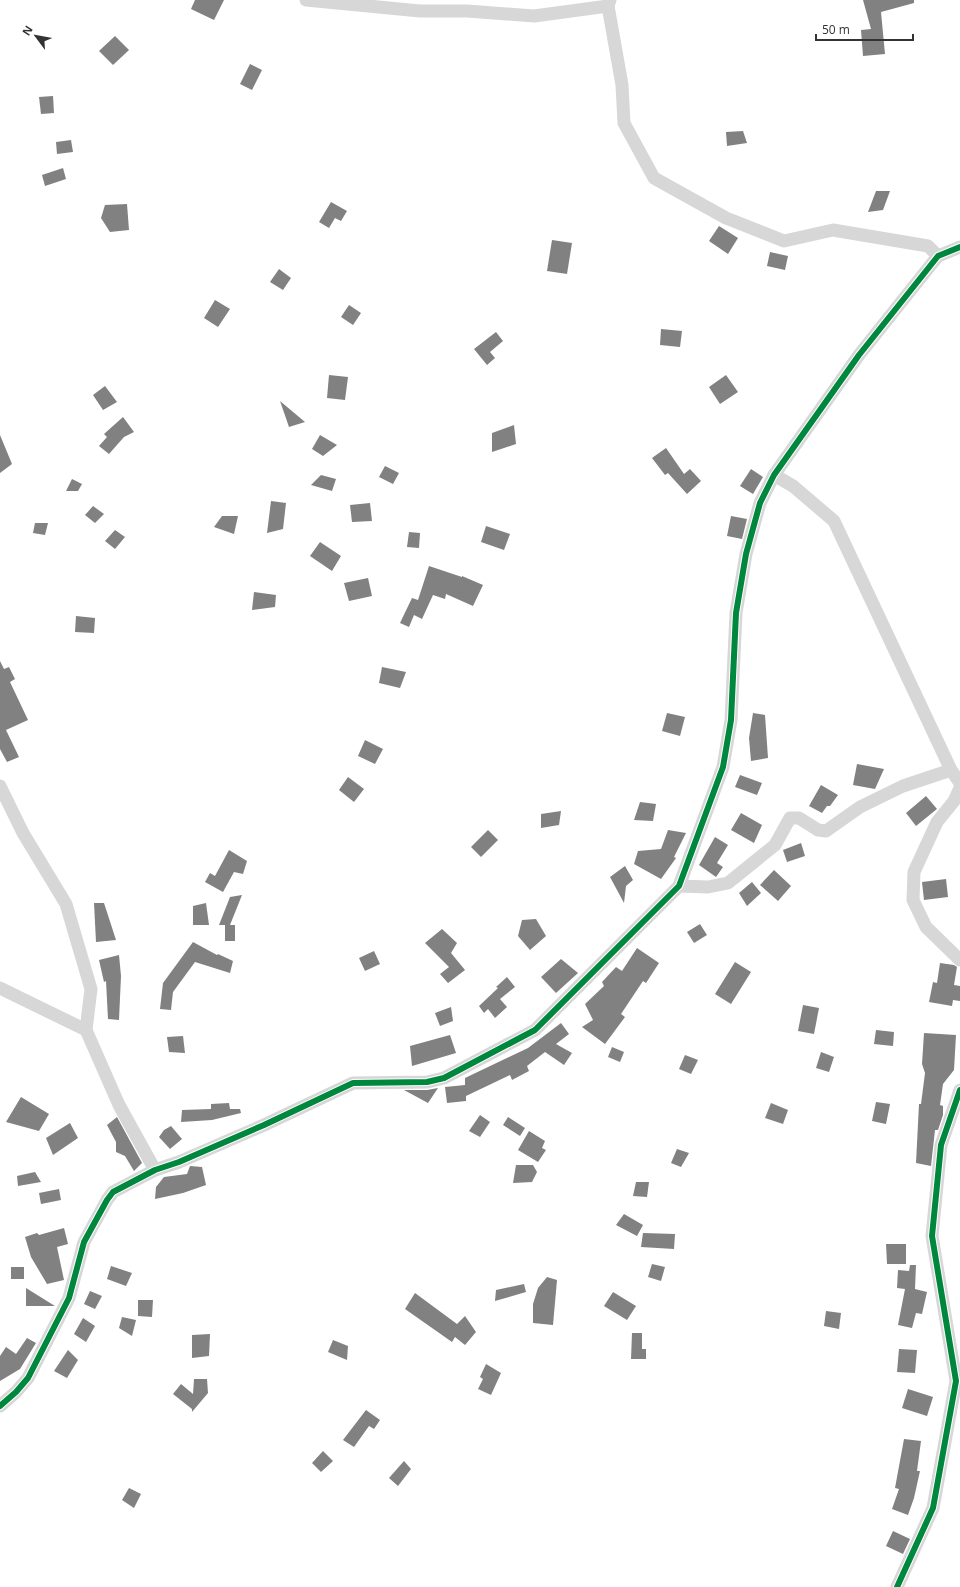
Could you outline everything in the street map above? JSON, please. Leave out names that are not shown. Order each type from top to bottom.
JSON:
[{"type":"street","points":[[306,0],[420,11],[467,10],[534,16],[609,3],[622,85],[624,123],[654,178],[726,218],[784,242],[833,230],[928,246],[938,256]]},
{"type":"street","points":[[0,1406],[16,1392],[31,1372],[69,1298],[84,1242],[113,1192],[155,1170],[179,1162],[264,1126],[353,1083],[427,1082],[444,1078],[534,1030],[679,886],[724,767],[731,720],[736,613],[746,554],[760,502],[774,475],[859,355],[938,256],[960,247]]},
{"type":"street","points":[[774,475],[793,486],[834,521],[951,770],[960,783]]},
{"type":"street","points":[[679,886],[708,887],[728,883],[775,845],[790,818],[799,818],[818,830],[826,831],[860,807],[903,786],[951,770]]},
{"type":"street","points":[[0,786],[23,833],[66,904],[92,989],[86,1030],[119,1105],[155,1170]]},
{"type":"street","points":[[960,788],[954,801],[937,822],[914,872],[913,900],[926,927],[960,960]]},
{"type":"street","points":[[0,988],[86,1030]]},
{"type":"street","points":[[897,1587],[933,1508],[956,1381],[932,1236],[940,1145],[960,1090]]},
{"type":"building","points":[[195,0],[224,0],[214,20],[191,9]]},
{"type":"building","points":[[863,0],[914,0],[914,3],[881,12],[885,54],[863,56],[861,30],[871,29]]},
{"type":"building","points":[[115,36],[129,50],[113,65],[99,51]]},
{"type":"building","points":[[250,64],[262,70],[252,90],[240,84]]},
{"type":"building","points":[[53,96],[54,113],[41,114],[39,97]]},
{"type":"building","points":[[743,131],[747,143],[727,146],[726,132]]},
{"type":"building","points":[[71,140],[73,152],[57,154],[56,142]]},
{"type":"building","points":[[63,168],[66,179],[45,186],[42,175]]},
{"type":"building","points":[[876,191],[890,191],[883,210],[868,212]]},
{"type":"building","points":[[331,202],[347,211],[341,221],[335,218],[329,228],[319,222]]},
{"type":"building","points":[[127,204],[129,230],[110,232],[101,218],[105,205]]},
{"type":"building","points":[[719,226],[738,238],[728,254],[709,241]]},
{"type":"building","points":[[552,240],[572,243],[567,274],[547,271]]},
{"type":"building","points":[[770,252],[788,256],[785,270],[767,266]]},
{"type":"building","points":[[279,269],[291,278],[283,290],[270,282]]},
{"type":"building","points":[[215,300],[230,309],[218,327],[204,318]]},
{"type":"building","points":[[349,305],[361,313],[353,325],[341,317]]},
{"type":"building","points":[[661,329],[682,331],[680,347],[660,345]]},
{"type":"building","points":[[496,332],[503,341],[490,352],[495,358],[487,365],[474,349]]},
{"type":"building","points":[[329,375],[348,377],[345,400],[327,398]]},
{"type":"building","points":[[726,375],[738,392],[720,404],[709,387]]},
{"type":"building","points":[[105,386],[117,402],[103,410],[93,395]]},
{"type":"building","points":[[280,401],[305,422],[289,427]]},
{"type":"building","points":[[123,417],[134,432],[124,437],[109,454],[99,446],[107,437],[104,434]]},
{"type":"building","points":[[514,425],[516,444],[492,452],[492,433]]},
{"type":"building","points":[[0,435],[12,464],[0,473]]},
{"type":"building","points":[[320,435],[337,445],[323,456],[312,449]]},
{"type":"building","points":[[666,448],[684,474],[690,469],[701,481],[687,494],[668,473],[665,475],[652,458]]},
{"type":"building","points":[[385,466],[399,473],[393,484],[379,477]]},
{"type":"building","points":[[751,469],[763,477],[753,494],[740,486]]},
{"type":"building","points":[[321,475],[336,479],[332,491],[311,485]]},
{"type":"building","points":[[72,479],[82,484],[78,491],[66,491]]},
{"type":"building","points":[[271,501],[286,503],[283,529],[267,533]]},
{"type":"building","points":[[370,503],[372,521],[352,522],[350,505]]},
{"type":"building","points":[[93,506],[104,514],[95,523],[85,515]]},
{"type":"building","points":[[222,516],[238,516],[234,534],[214,527]]},
{"type":"building","points":[[731,516],[747,519],[742,539],[727,536]]},
{"type":"building","points":[[35,523],[48,523],[45,535],[33,533]]},
{"type":"building","points":[[486,526],[510,534],[504,550],[481,542]]},
{"type":"building","points":[[115,530],[125,537],[115,549],[105,541]]},
{"type":"building","points":[[409,532],[420,533],[419,548],[407,547]]},
{"type":"building","points":[[320,542],[341,556],[332,571],[310,556]]},
{"type":"building","points":[[429,566],[462,576],[483,585],[473,606],[446,594],[445,599],[433,595],[422,619],[414,615],[409,627],[400,623],[412,598],[418,600]]},
{"type":"building","points":[[368,578],[372,596],[349,601],[344,583]]},
{"type":"building","points":[[254,592],[276,595],[275,607],[252,610]]},
{"type":"building","points":[[76,616],[95,618],[94,633],[75,632]]},
{"type":"building","points":[[0,661],[4,669],[9,667],[15,679],[10,682],[28,720],[6,730],[19,757],[7,762],[0,749]]},
{"type":"building","points":[[382,667],[406,672],[400,688],[379,683]]},
{"type":"building","points":[[667,713],[685,717],[680,736],[662,731]]},
{"type":"building","points":[[753,713],[765,715],[768,758],[751,761],[749,738]]},
{"type":"building","points":[[365,740],[383,749],[375,764],[358,756]]},
{"type":"building","points":[[857,764],[884,769],[875,789],[853,785]]},
{"type":"building","points":[[740,775],[762,783],[757,795],[735,787]]},
{"type":"building","points":[[348,777],[364,789],[354,802],[339,790]]},
{"type":"building","points":[[821,785],[838,795],[830,806],[827,806],[822,813],[809,806]]},
{"type":"building","points":[[926,796],[937,809],[916,826],[906,813]]},
{"type":"building","points":[[640,802],[656,804],[653,821],[634,820]]},
{"type":"building","points":[[561,811],[559,825],[541,828],[541,814]]},
{"type":"building","points":[[741,813],[762,825],[754,843],[731,830]]},
{"type":"building","points":[[488,830],[498,840],[481,857],[471,847]]},
{"type":"building","points":[[668,830],[686,833],[674,857],[676,858],[661,879],[634,864],[638,851],[661,849]]},
{"type":"building","points":[[715,837],[728,845],[717,863],[723,867],[716,877],[699,865]]},
{"type":"building","points":[[801,843],[805,856],[787,862],[783,850]]},
{"type":"building","points":[[229,850],[247,861],[243,874],[234,872],[223,892],[205,882],[210,873],[215,876]]},
{"type":"building","points":[[625,866],[633,880],[626,886],[624,903],[610,877]]},
{"type":"building","points":[[774,870],[791,886],[778,901],[760,885]]},
{"type":"building","points":[[946,879],[948,897],[924,900],[922,882]]},
{"type":"building","points":[[752,882],[761,893],[747,906],[739,893]]},
{"type":"building","points":[[242,895],[230,925],[219,925],[230,897]]},
{"type":"building","points":[[94,903],[104,903],[116,940],[96,942]]},
{"type":"building","points":[[206,903],[209,925],[193,925],[193,906]]},
{"type":"building","points":[[536,919],[546,936],[530,950],[518,936],[522,920]]},
{"type":"building","points":[[700,924],[707,935],[694,943],[687,932]]},
{"type":"building","points":[[225,925],[235,925],[235,941],[225,941]]},
{"type":"building","points":[[442,929],[457,943],[451,953],[465,970],[448,983],[440,974],[449,967],[425,943]]},
{"type":"building","points":[[193,942],[217,955],[218,954],[233,961],[230,973],[195,962],[173,992],[171,1010],[160,1009],[163,983]]},
{"type":"building","points":[[637,948],[659,963],[646,983],[643,981],[621,1014],[625,1017],[605,1044],[582,1027],[593,1020],[585,1004],[604,986],[602,982],[616,967],[622,971]]},
{"type":"building","points":[[374,951],[380,964],[365,971],[359,958]]},
{"type":"building","points":[[119,955],[121,976],[119,1020],[108,1019],[106,981],[104,982],[99,960]]},
{"type":"building","points":[[561,959],[578,973],[556,993],[541,977]]},
{"type":"building","points":[[735,962],[751,972],[731,1004],[715,994]]},
{"type":"building","points":[[940,963],[954,965],[957,967],[954,985],[960,986],[960,1001],[953,1000],[952,1006],[929,1002],[933,982],[937,983]]},
{"type":"building","points":[[507,977],[515,987],[500,999],[507,1007],[495,1018],[488,1009],[484,1013],[479,1006]]},
{"type":"building","points":[[803,1005],[819,1008],[814,1034],[798,1031]]},
{"type":"building","points":[[451,1007],[453,1021],[440,1026],[435,1013]]},
{"type":"building","points":[[561,1023],[569,1034],[556,1044],[572,1053],[564,1065],[545,1052],[527,1066],[529,1071],[512,1080],[510,1075],[466,1096],[466,1101],[447,1103],[445,1087],[465,1085],[465,1078],[528,1048]]},
{"type":"building","points":[[876,1030],[894,1032],[893,1046],[874,1044]]},
{"type":"building","points":[[924,1033],[956,1035],[954,1070],[943,1084],[940,1105],[943,1106],[943,1115],[938,1130],[935,1130],[931,1166],[916,1163],[919,1104],[921,1104],[925,1073],[922,1064]]},
{"type":"building","points":[[450,1035],[456,1053],[412,1066],[410,1046]]},
{"type":"building","points":[[183,1036],[185,1053],[169,1052],[167,1037]]},
{"type":"building","points":[[612,1047],[624,1052],[620,1062],[608,1057]]},
{"type":"building","points":[[821,1052],[834,1057],[829,1072],[816,1068]]},
{"type":"building","points":[[685,1055],[698,1060],[691,1074],[679,1069]]},
{"type":"building","points":[[438,1088],[428,1103],[404,1090],[427,1090]]},
{"type":"building","points":[[21,1097],[49,1114],[39,1131],[6,1122]]},
{"type":"building","points":[[876,1102],[890,1104],[886,1124],[872,1121]]},
{"type":"building","points":[[229,1103],[230,1109],[240,1109],[241,1113],[212,1120],[181,1122],[182,1110],[211,1109],[211,1104]]},
{"type":"building","points":[[771,1103],[788,1110],[783,1124],[765,1118]]},
{"type":"building","points":[[480,1115],[490,1122],[480,1137],[469,1131]]},
{"type":"building","points":[[117,1117],[142,1163],[134,1171],[125,1156],[116,1152],[116,1142],[107,1125]]},
{"type":"building","points":[[508,1117],[525,1128],[520,1136],[503,1125]]},
{"type":"building","points":[[70,1123],[78,1138],[53,1155],[46,1138]]},
{"type":"building","points":[[171,1126],[182,1139],[170,1149],[159,1137],[164,1130]]},
{"type":"building","points":[[529,1131],[545,1141],[542,1148],[546,1150],[538,1162],[518,1150]]},
{"type":"building","points":[[677,1149],[689,1153],[681,1167],[671,1163]]},
{"type":"building","points":[[516,1165],[533,1165],[537,1172],[532,1182],[513,1183]]},
{"type":"building","points":[[190,1166],[202,1167],[206,1185],[183,1193],[155,1199],[156,1187],[164,1177],[187,1174]]},
{"type":"building","points":[[35,1172],[41,1182],[18,1186],[17,1176]]},
{"type":"building","points":[[636,1182],[649,1182],[647,1197],[633,1196]]},
{"type":"building","points":[[59,1189],[61,1200],[41,1204],[39,1193]]},
{"type":"building","points":[[624,1214],[643,1225],[637,1236],[616,1225]]},
{"type":"building","points":[[64,1228],[68,1244],[57,1247],[64,1280],[47,1284],[31,1257],[25,1237]]},
{"type":"building","points":[[643,1233],[675,1234],[674,1249],[641,1247]]},
{"type":"building","points":[[886,1244],[906,1244],[906,1264],[887,1264]]},
{"type":"building","points":[[652,1264],[665,1267],[661,1281],[648,1277]]},
{"type":"building","points":[[910,1265],[916,1265],[915,1289],[927,1292],[922,1314],[916,1313],[912,1328],[898,1325],[905,1289],[897,1288],[898,1270],[909,1271]]},
{"type":"building","points":[[111,1266],[132,1273],[126,1286],[107,1279]]},
{"type":"building","points":[[11,1267],[24,1267],[24,1279],[11,1279]]},
{"type":"building","points":[[547,1277],[557,1280],[553,1325],[533,1323],[533,1304],[538,1288]]},
{"type":"building","points":[[524,1284],[526,1292],[495,1301],[496,1290]]},
{"type":"building","points":[[26,1288],[55,1306],[26,1306]]},
{"type":"building","points":[[90,1291],[102,1296],[95,1309],[84,1304]]},
{"type":"building","points":[[613,1292],[636,1306],[627,1320],[604,1306]]},
{"type":"building","points":[[415,1293],[457,1324],[465,1316],[476,1332],[465,1345],[455,1337],[452,1342],[405,1309]]},
{"type":"building","points":[[138,1300],[153,1300],[152,1317],[138,1316]]},
{"type":"building","points":[[826,1311],[841,1313],[839,1329],[824,1326]]},
{"type":"building","points":[[122,1317],[136,1320],[132,1336],[119,1328]]},
{"type":"building","points":[[83,1318],[95,1326],[86,1342],[74,1334]]},
{"type":"building","points":[[632,1333],[642,1333],[642,1349],[646,1349],[646,1359],[631,1359]]},
{"type":"building","points":[[210,1334],[209,1356],[192,1358],[192,1335]]},
{"type":"building","points":[[27,1338],[36,1343],[20,1369],[0,1381],[0,1356],[6,1347],[16,1354]]},
{"type":"building","points":[[333,1340],[348,1346],[347,1360],[328,1352]]},
{"type":"building","points":[[899,1349],[917,1350],[915,1373],[897,1372]]},
{"type":"building","points":[[68,1350],[78,1360],[67,1378],[54,1371]]},
{"type":"building","points":[[486,1364],[501,1373],[491,1395],[478,1389],[483,1379],[480,1377]]},
{"type":"building","points":[[194,1379],[207,1379],[208,1393],[192,1412],[192,1409],[173,1394],[181,1384],[193,1394]]},
{"type":"building","points":[[908,1389],[933,1397],[927,1416],[902,1408]]},
{"type":"building","points":[[366,1410],[380,1420],[374,1429],[369,1426],[354,1447],[343,1440]]},
{"type":"building","points":[[904,1439],[921,1441],[917,1471],[920,1471],[914,1498],[908,1515],[892,1509],[899,1489],[895,1488]]},
{"type":"building","points":[[323,1451],[333,1461],[321,1472],[312,1463]]},
{"type":"building","points":[[404,1461],[411,1469],[398,1486],[389,1478]]},
{"type":"building","points":[[129,1488],[141,1494],[134,1508],[122,1500]]},
{"type":"building","points":[[893,1531],[910,1539],[903,1554],[886,1546]]},
{"type":"cycle path","points":[[0,1406],[16,1392],[28,1378],[69,1298],[84,1242],[113,1192],[155,1170],[179,1162],[264,1125],[353,1083],[427,1082],[444,1078],[535,1030],[679,886],[723,767],[731,720],[736,613],[746,554],[760,503],[774,475],[859,355],[938,256],[960,247]]},
{"type":"cycle path","points":[[897,1587],[933,1508],[956,1381],[932,1236],[941,1145],[960,1090]]}]
